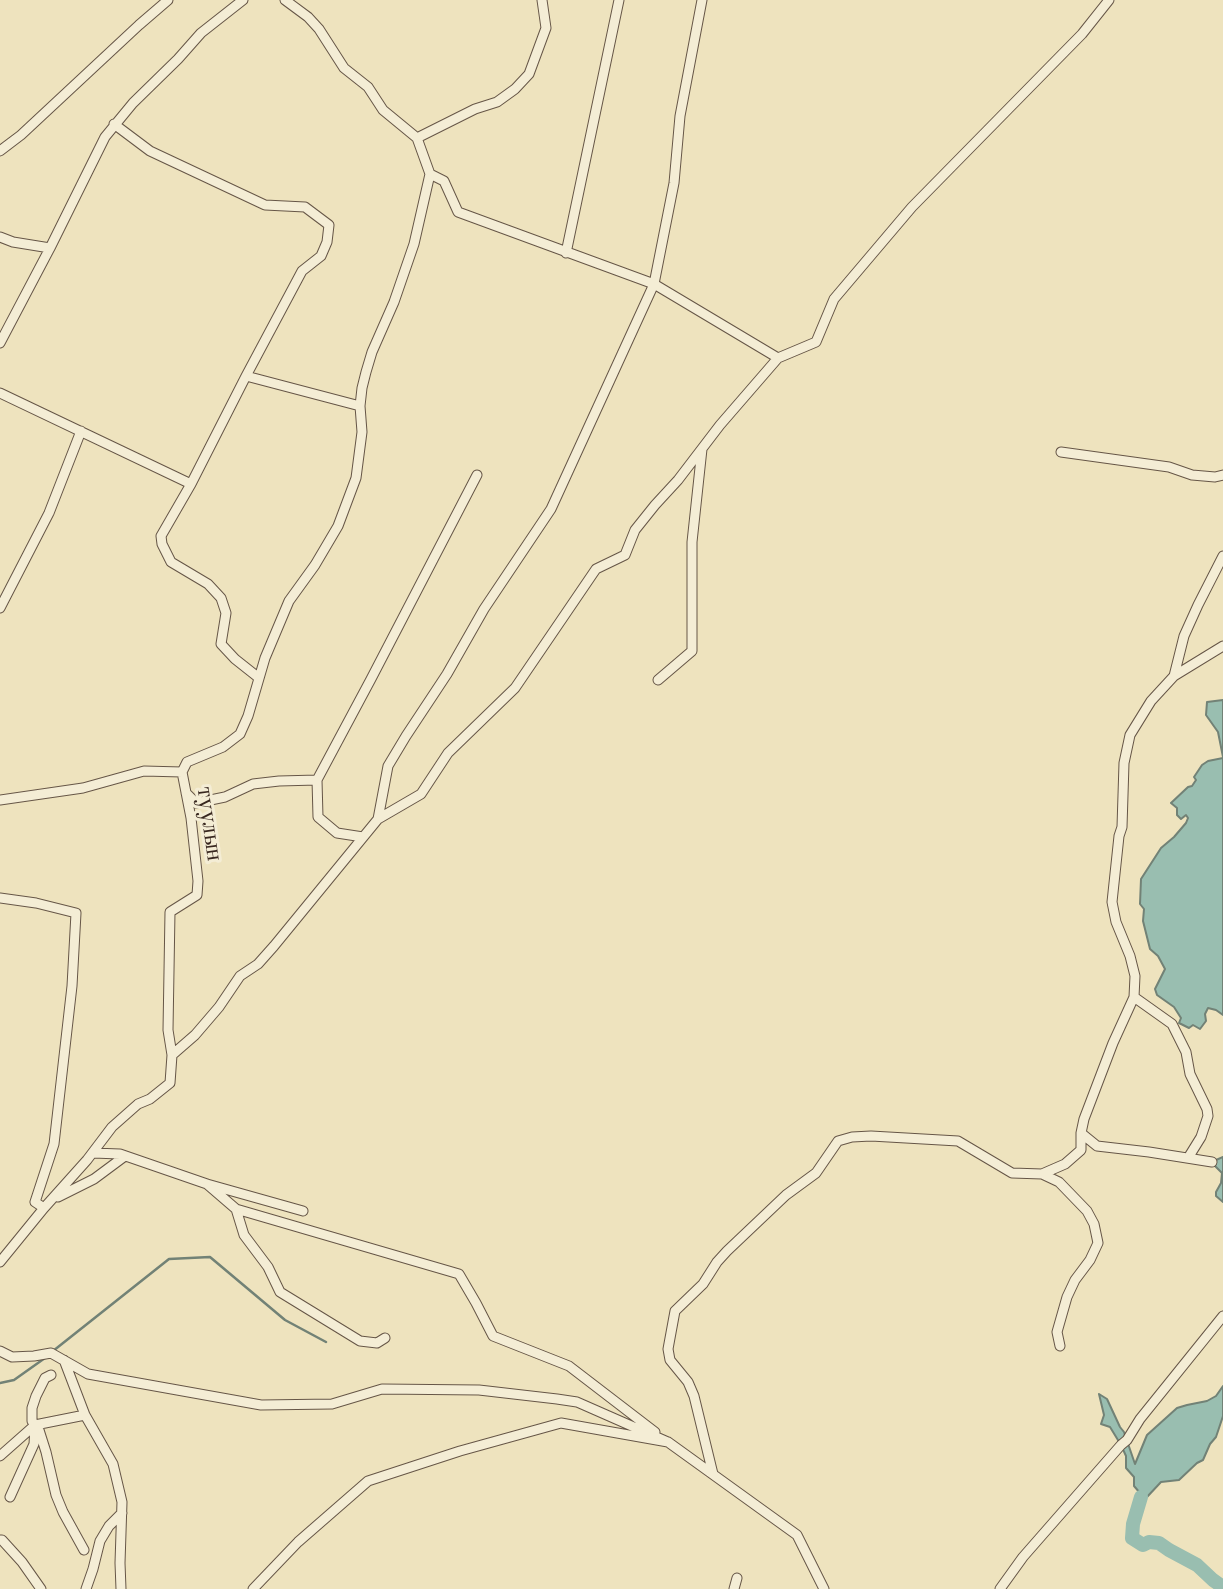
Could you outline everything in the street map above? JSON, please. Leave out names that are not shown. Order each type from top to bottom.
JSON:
[{"type":"street","points":[[0,151],[21,135],[168,0]]},
{"type":"street","points":[[0,343],[114,124],[201,33],[243,0]]},
{"type":"street","points":[[0,800],[83,788],[145,771],[182,772],[187,762],[223,747],[240,734],[265,658],[289,601],[338,526],[356,478],[362,432],[362,388],[372,352],[394,302],[414,244],[430,174],[417,138],[383,110],[368,87],[344,68],[319,29],[285,0]]},
{"type":"street","points":[[417,138],[475,109],[497,102],[529,74],[546,28],[542,0]]},
{"type":"street","points":[[566,253],[619,0]]},
{"type":"street","points":[[378,819],[388,766],[447,674],[484,609],[551,509],[654,284],[674,183],[680,116],[702,0]]},
{"type":"street","points":[[0,1262],[112,1127],[138,1104],[150,1099],[170,1083],[172,1055],[195,1035],[219,1007],[240,976],[258,964],[274,946],[378,819],[421,794],[448,753],[515,688],[596,569],[625,555],[635,530],[654,505],[678,480],[720,425],[778,358],[816,342],[834,299],[903,217],[1082,34],[1109,0]]},
{"type":"street","points":[[114,124],[150,151],[265,205],[305,207],[329,225],[327,242],[321,256],[302,271],[161,536],[171,562],[208,584],[221,598],[226,612],[221,645],[259,678]]},
{"type":"street","points":[[430,174],[443,181],[458,212],[654,284],[778,358]]},
{"type":"street","points":[[0,237],[50,248]]},
{"type":"street","points":[[246,376],[360,406]]},
{"type":"street","points":[[0,393],[191,484]]},
{"type":"street","points":[[0,608],[49,513],[81,432]]},
{"type":"street","points":[[658,680],[692,652],[692,542],[702,449]]},
{"type":"street","points":[[1061,452],[1169,467],[1192,475],[1223,475]]},
{"type":"street","points":[[363,836],[337,833],[318,817],[317,780],[477,475]]},
{"type":"street","points":[[1174,676],[1184,636],[1223,556]]},
{"type":"street","points":[[1081,1150],[1084,1119],[1112,1043],[1134,997],[1135,976],[1116,922],[1112,902],[1122,827],[1124,763],[1130,735],[1151,701],[1174,676],[1223,646]]},
{"type":"street","name":"туулын","points":[[172,1055],[168,1030],[170,912],[197,895],[198,881],[191,818],[182,772]]},
{"type":"street","points":[[186,793],[197,803],[225,797],[253,784],[317,780]]},
{"type":"street","points":[[0,898],[36,902],[75,913],[72,986],[54,1144],[35,1202],[47,1204],[94,1179],[125,1156]]},
{"type":"street","points":[[1134,997],[1172,1024],[1186,1052],[1191,1074],[1207,1110],[1208,1116],[1201,1137],[1188,1158]]},
{"type":"street","points":[[1082,1133],[1097,1146]]},
{"type":"street","points":[[712,1474],[694,1396],[688,1382],[670,1360],[667,1349],[675,1311],[704,1284],[727,1251],[786,1195],[816,1173],[838,1141],[871,1136],[958,1140],[1012,1173],[1042,1174],[1059,1182],[1087,1211],[1094,1224],[1098,1243],[1067,1297],[1057,1332],[1060,1346]]},
{"type":"street","points":[[1042,1174],[1065,1164],[1081,1150],[1097,1146],[1212,1162]]},
{"type":"street","points":[[93,1153],[120,1154],[207,1184],[303,1212]]},
{"type":"street","points":[[1059,1182],[1065,1164]]},
{"type":"street","points":[[207,1184],[236,1209],[459,1273],[493,1336],[569,1366],[796,1535],[824,1589]]},
{"type":"street","points":[[236,1209],[244,1236],[268,1267],[280,1292],[360,1341],[377,1343],[385,1338]]},
{"type":"street","points":[[1000,1589],[1023,1557],[1127,1440],[1140,1419],[1223,1316]]},
{"type":"street","points":[[0,1351],[12,1357],[51,1353],[88,1374],[261,1405],[332,1404],[382,1389],[480,1390],[556,1399],[577,1402],[668,1442]]},
{"type":"street","points":[[64,1360],[85,1415],[113,1464],[122,1502],[121,1589]]},
{"type":"street","points":[[51,1375],[46,1378],[32,1408],[32,1421],[39,1430],[63,1512],[84,1550]]},
{"type":"street","points":[[0,1457],[35,1424],[85,1415]]},
{"type":"street","points":[[253,1589],[298,1542],[368,1480],[561,1423],[668,1442]]},
{"type":"street","points":[[10,1497],[34,1444],[35,1424]]},
{"type":"street","points":[[86,1589],[100,1541],[122,1513]]},
{"type":"street","points":[[0,1540],[22,1562],[41,1589]]},
{"type":"street","points":[[734,1589],[737,1578]]},
{"type":"shaded area","points":[[1223,700],[1223,757],[1218,732],[1206,715],[1207,702]]},
{"type":"shaded area","points":[[1223,758],[1223,1015],[1208,1008],[1206,1021],[1200,1029],[1193,1025],[1189,1028],[1179,1023],[1181,1018],[1174,1007],[1157,995],[1155,989],[1165,969],[1158,956],[1150,949],[1143,921],[1144,909],[1140,904],[1141,879],[1161,848],[1174,837],[1188,818],[1186,815],[1181,819],[1177,815],[1177,808],[1171,803],[1192,786],[1202,765]]},
{"type":"shaded area","points":[[1223,1157],[1223,1202],[1216,1196],[1222,1173],[1215,1166],[1216,1160]]},
{"type":"shaded area","points":[[1223,1386],[1223,1416],[1216,1437],[1203,1460],[1179,1480],[1161,1482],[1147,1497],[1140,1493],[1134,1486],[1134,1477],[1126,1468],[1126,1456],[1121,1445],[1110,1427],[1101,1424],[1104,1415],[1099,1394],[1107,1399],[1124,1432],[1135,1464],[1147,1435],[1177,1408],[1207,1401],[1216,1396]]},
{"type":"waterway","points":[[53,1351],[169,1259],[210,1257],[285,1320],[326,1342]]},
{"type":"waterway","points":[[0,1383],[14,1380],[45,1358]]},
{"type":"waterway","points":[[1141,1497],[1132,1538],[1143,1545],[1149,1542],[1159,1543],[1197,1565],[1223,1587]]}]
